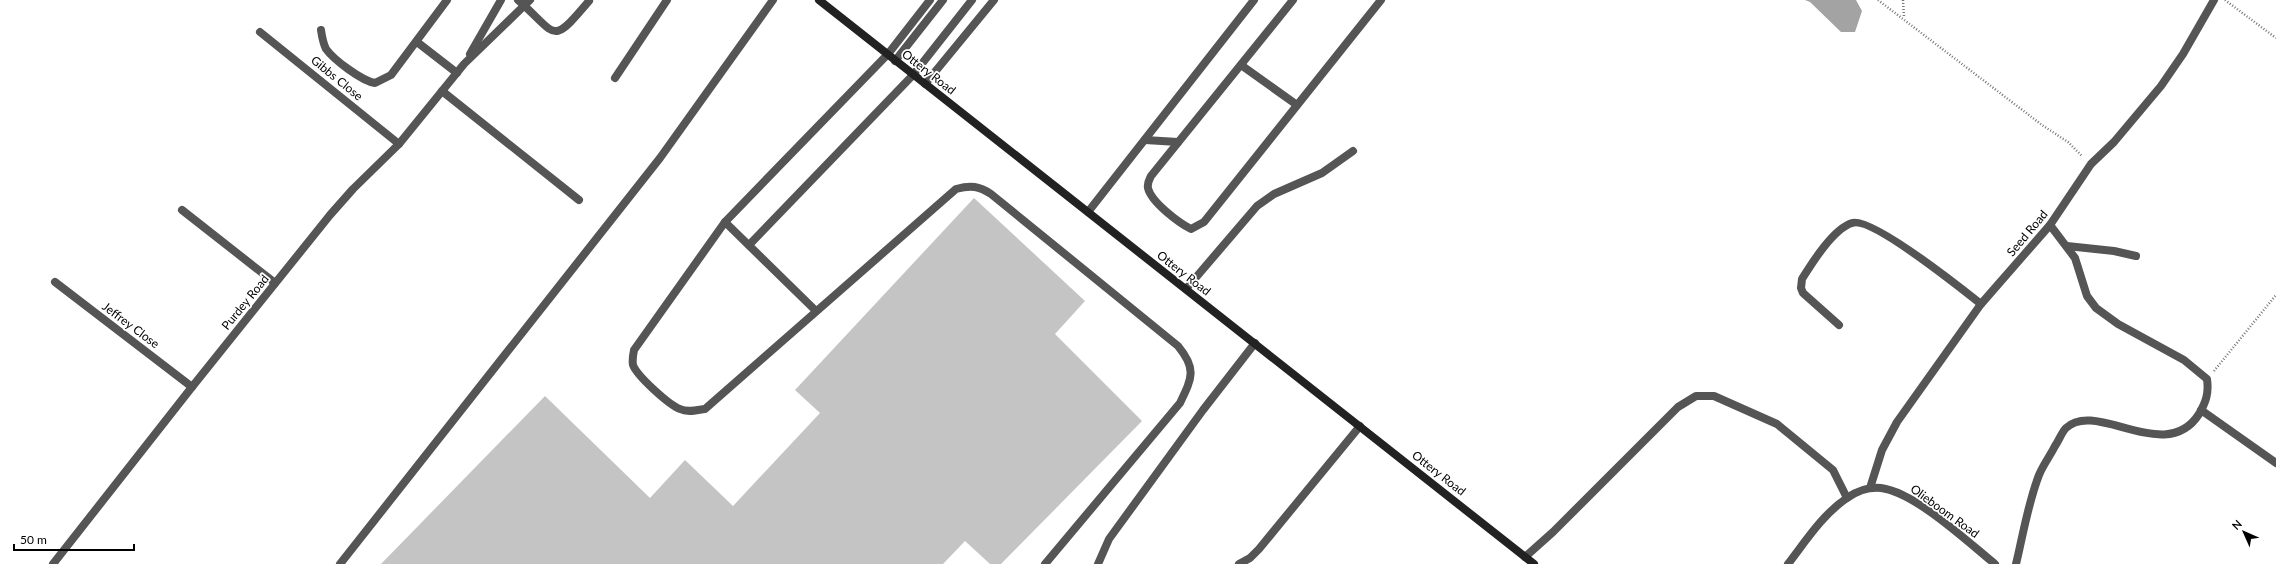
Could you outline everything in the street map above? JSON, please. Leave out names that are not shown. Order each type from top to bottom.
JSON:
[{"type":"street","points":[[321,30],[326,48],[331,54],[362,79],[375,83],[391,74],[417,42],[447,0]]},
{"type":"street","name":"Purdey Road","points":[[464,64],[501,0]]},
{"type":"street","points":[[615,78],[667,0]]},
{"type":"street","points":[[340,564],[660,158],[773,0]]},
{"type":"street","name":"Ottery Road","points":[[819,0],[1534,564]]},
{"type":"street","points":[[930,0],[888,54],[725,222],[634,350],[634,366],[638,374],[671,404],[681,410],[692,411],[705,409],[815,310],[956,189],[968,186],[979,187],[991,194],[1178,346],[1188,358],[1191,368],[1190,382],[1180,403],[1045,564]]},
{"type":"street","points":[[895,61],[943,0]]},
{"type":"street","points":[[749,245],[913,75],[972,0]]},
{"type":"street","points":[[925,84],[994,0]]},
{"type":"street","points":[[1088,212],[1254,0]]},
{"type":"street","points":[[1293,0],[1151,176],[1148,183],[1148,190],[1164,210],[1191,229],[1204,222],[1381,0]]},
{"type":"street","name":"Seed Road","points":[[1870,488],[1882,450],[1897,422],[1981,304],[2050,226],[2091,164],[2114,142],[2161,86],[2183,54],[2214,0]]},
{"type":"street","points":[[524,2],[547,28],[553,32],[560,32],[566,28],[589,1]]},
{"type":"street","name":"Purdey Road","points":[[53,564],[192,387],[349,194],[399,144],[464,64],[524,2]]},
{"type":"street","name":"Gibbs Close","points":[[260,32],[399,144]]},
{"type":"street","points":[[417,42],[457,73]]},
{"type":"street","points":[[1241,65],[1297,105]]},
{"type":"street","points":[[442,91],[580,200]]},
{"type":"street","points":[[1145,140],[1178,142]]},
{"type":"street","points":[[1186,289],[1257,206],[1274,194],[1322,173],[1353,151]]},
{"type":"street","points":[[182,210],[276,283]]},
{"type":"street","points":[[725,222],[815,310]]},
{"type":"street","points":[[1839,325],[1803,293],[1802,279],[1812,263],[1838,232],[1851,223],[1859,222],[1902,245],[1981,304]]},
{"type":"street","points":[[2016,564],[2037,482],[2066,428],[2075,422],[2088,420],[2157,435],[2187,427],[2201,410],[2209,392],[2207,379],[2184,360],[2118,324],[2096,308],[2087,296],[2075,258],[2050,226]]},
{"type":"street","points":[[2067,246],[2114,251],[2136,256]]},
{"type":"street","name":"Jeffrey Close","points":[[55,282],[192,387]]},
{"type":"street","points":[[1098,564],[1109,539],[1203,410],[1255,343]]},
{"type":"street","points":[[1525,557],[1553,532],[1678,407],[1696,396],[1714,396],[1777,424],[1833,470],[1847,498]]},
{"type":"street","points":[[2201,410],[2276,463]]},
{"type":"street","points":[[1239,564],[1250,558],[1259,549],[1360,426]]},
{"type":"street","points":[[1788,564],[1822,522],[1847,498],[1870,488]]},
{"type":"street","name":"Olieboom Road","points":[[1870,488],[1882,488],[1908,498],[1946,524],[1995,564]]},
{"type":"path","points":[[1878,0],[1904,18],[2042,125],[2068,142],[2091,164]]},
{"type":"path","points":[[1903,0],[1904,18]]},
{"type":"path","points":[[2224,0],[2276,38]]},
{"type":"path","points":[[2207,379],[2276,295]]},
{"type":"shaded area","points":[[1805,0],[1856,0],[1862,11],[1855,32],[1841,32],[1810,2]]},
{"type":"building","points":[[974,198],[1085,301],[1055,334],[1142,421],[1001,564],[990,564],[965,541],[943,564],[381,564],[545,396],[650,498],[685,460],[733,506],[820,413],[795,390]]}]
